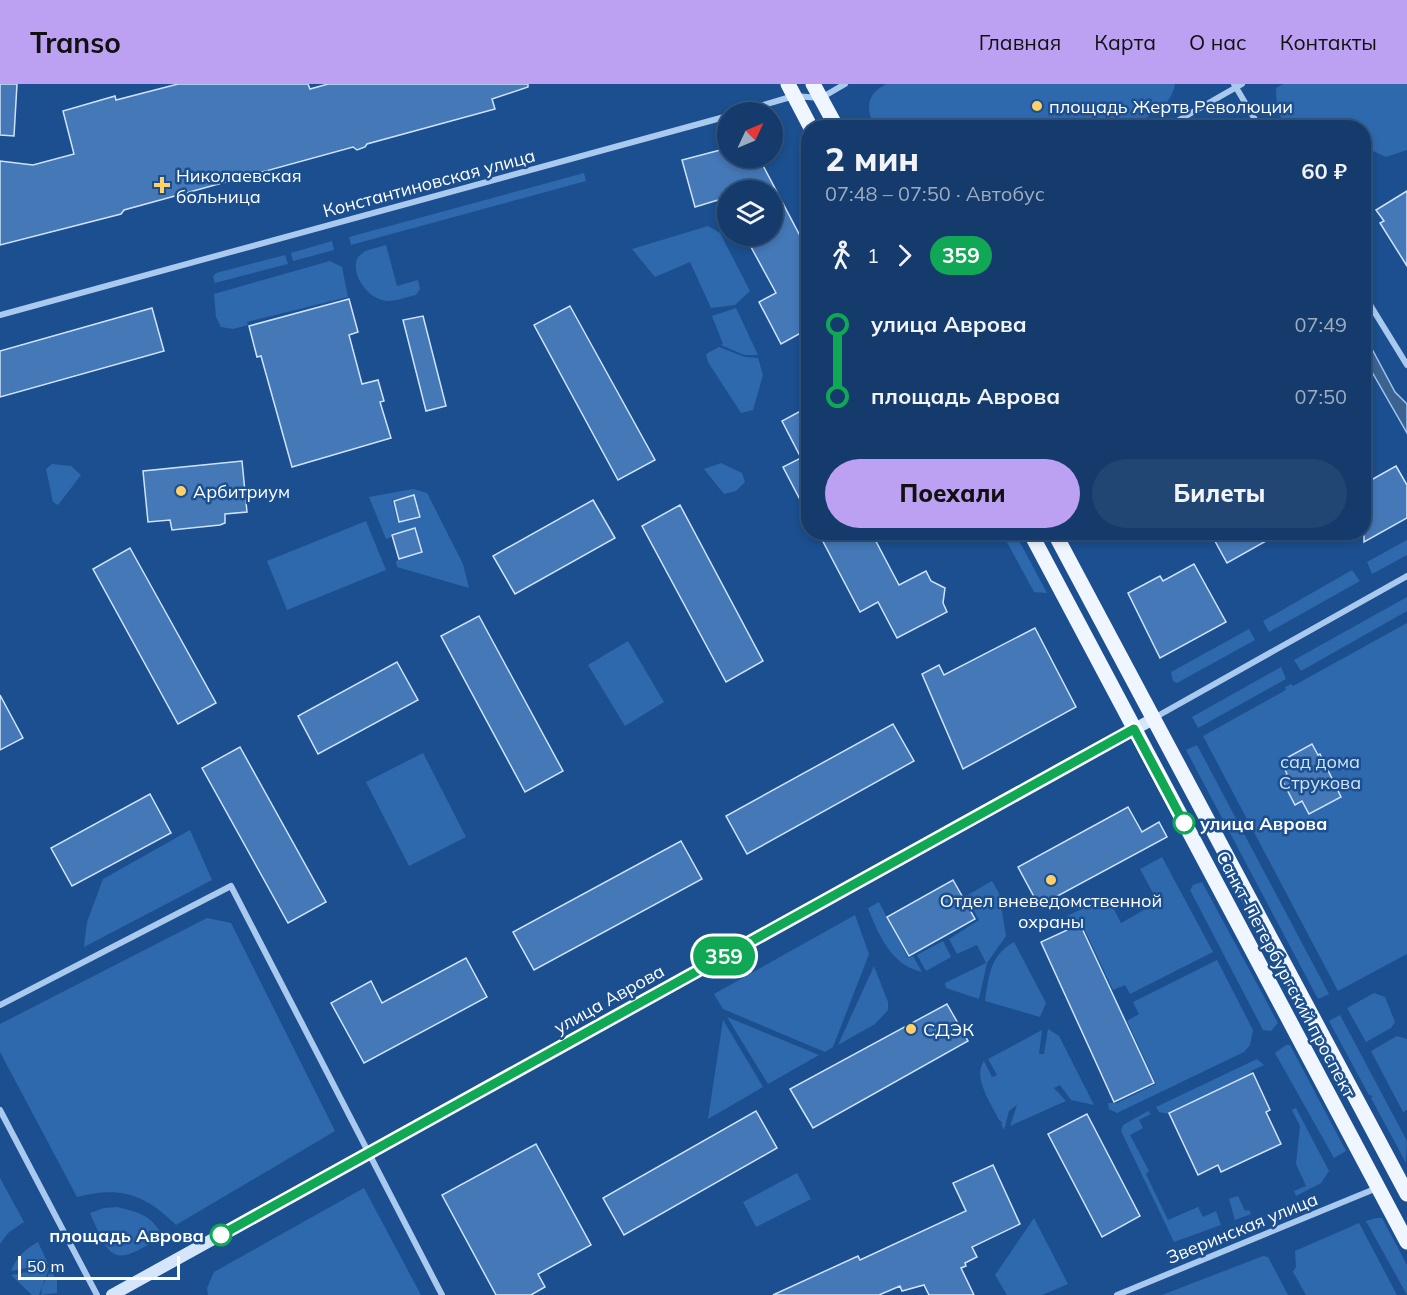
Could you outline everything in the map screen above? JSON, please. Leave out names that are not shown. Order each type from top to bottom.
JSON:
[{"type":"main road","points":[[813,84],[833,120]]},
{"type":"main road","points":[[791,90],[807,120]]},
{"type":"main road","name":"Санкт-Петербургский проспект","points":[[1034,540],[1407,1242]]},
{"type":"main road","name":"Санкт-Петербургский проспект","points":[[1058,540],[1402,1175],[1407,1194]]},
{"type":"street","points":[[763,102],[791,90],[821,98],[845,84]]},
{"type":"street","points":[[1178,120],[1237,85],[1256,120]]},
{"type":"street","name":"Константиновская улица","points":[[0,315],[717,119]]},
{"type":"street","points":[[1371,306],[1407,365]]},
{"type":"street","name":"улица Аврова","points":[[112,1295],[1407,576]]},
{"type":"street","points":[[0,1005],[231,886],[442,1295]]},
{"type":"street","points":[[0,1110],[97,1295]]},
{"type":"street","name":"Зверинская улица","points":[[1117,1295],[1378,1187]]},
{"type":"green space","name":"площадь Жертв Революции","points":[[886,84],[1175,84],[1169,100],[1142,120],[872,120],[869,108],[871,97]]},
{"type":"green space","points":[[1283,84],[1407,84],[1407,150],[1386,157],[1371,150],[1371,120],[1283,120],[1277,111],[1276,88]]},
{"type":"green space","points":[[584,173],[586,181],[351,245],[349,237]]},
{"type":"green space","points":[[708,226],[717,231],[717,246],[727,246],[750,291],[735,305],[711,308],[690,262],[655,277],[632,249]]},
{"type":"green space","points":[[332,241],[334,250],[293,261],[291,253]]},
{"type":"green space","points":[[386,245],[397,286],[418,280],[420,289],[416,295],[391,301],[381,300],[374,297],[362,285],[356,271],[358,257],[365,251]]},
{"type":"green space","points":[[285,255],[288,264],[215,283],[213,277],[216,273]]},
{"type":"green space","points":[[330,261],[342,267],[348,297],[247,322],[248,325],[233,329],[221,327],[216,317],[214,294]]},
{"type":"green space","points":[[736,308],[758,355],[744,355],[721,345],[723,344],[712,316]]},
{"type":"green space","points":[[719,347],[745,357],[758,358],[763,375],[753,410],[741,413],[708,362],[706,354]]},
{"type":"green space","points":[[721,463],[742,473],[745,482],[736,491],[724,494],[704,469]]},
{"type":"green space","points":[[52,464],[71,466],[81,475],[58,505],[53,502],[46,469]]},
{"type":"green space","points":[[413,489],[427,493],[463,564],[469,588],[397,567],[396,561],[422,552],[416,528],[391,534],[392,537],[386,539],[369,497]],"holes":[[[415,495],[421,518],[398,523],[392,500]]]},
{"type":"green space","points":[[366,521],[386,570],[287,610],[267,561]]},
{"type":"green space","points":[[1006,540],[1019,540],[1047,593],[1034,592]]},
{"type":"green space","points":[[1407,540],[1407,555],[1372,574],[1367,562]]},
{"type":"green space","points":[[1352,570],[1360,581],[1269,632],[1263,621]]},
{"type":"green space","points":[[1407,597],[1407,611],[1301,671],[1294,660]]},
{"type":"green space","name":"сад дома Струкова","points":[[1407,623],[1407,954],[1338,991],[1203,736],[1286,690],[1285,687],[1291,684],[1293,686]]},
{"type":"green space","points":[[1249,629],[1255,640],[1177,683],[1173,681],[1171,672]]},
{"type":"green space","points":[[628,641],[664,702],[625,726],[588,665]]},
{"type":"green space","points":[[1281,667],[1286,679],[1198,728],[1192,717]]},
{"type":"green space","points":[[1197,745],[1329,994],[1318,999],[1186,750]]},
{"type":"green space","points":[[423,753],[466,837],[409,866],[366,782]]},
{"type":"green space","points":[[190,830],[212,880],[84,947],[87,922],[103,879]]},
{"type":"green space","points":[[1162,857],[1213,952],[1130,994],[1125,985],[1113,990],[1081,922],[1072,925],[1067,916],[1105,898],[1110,902],[1121,923],[1158,902],[1140,869]]},
{"type":"green space","points":[[992,881],[999,893],[1006,936],[987,963],[979,999],[946,988],[945,983],[986,963],[977,945],[957,954],[949,939],[979,920],[966,896]]},
{"type":"green space","points":[[1202,882],[1278,1023],[1271,1031],[1263,1030],[1190,890],[1193,885]]},
{"type":"green space","points":[[879,902],[908,958],[913,956],[922,972],[902,963],[888,948],[868,908]]},
{"type":"green space","points":[[855,915],[869,954],[833,1047],[825,1052],[723,1009],[714,994]]},
{"type":"green space","points":[[207,918],[231,923],[335,1131],[176,1225],[154,1206],[131,1195],[106,1192],[77,1197],[0,1052],[0,1024]]},
{"type":"green space","points":[[943,941],[951,957],[926,971],[917,955]]},
{"type":"green space","points":[[1014,942],[1046,1003],[1040,1017],[985,1001],[995,960],[1006,947]]},
{"type":"green space","points":[[1217,960],[1253,1030],[1250,1045],[1244,1052],[1117,1113],[1109,1109],[1108,1103],[1117,1103],[1156,1084],[1127,1021],[1139,1014],[1133,1002]]},
{"type":"green space","points":[[874,966],[888,1002],[888,1010],[875,1024],[838,1045]]},
{"type":"green space","points":[[1374,993],[1385,997],[1395,1022],[1391,1028],[1366,1042],[1347,1008]]},
{"type":"green space","points":[[1340,1015],[1407,1141],[1406,1163],[1371,1098],[1373,1096],[1369,1095],[1329,1021]]},
{"type":"green space","points":[[727,1017],[819,1055],[768,1084]]},
{"type":"green space","points":[[723,1020],[763,1087],[708,1119]]},
{"type":"green space","points":[[1048,1029],[1059,1036],[1094,1105],[1071,1100],[1060,1085],[1054,1088],[1066,1101],[1010,1126],[1017,1105],[1009,1111],[1004,1130],[1001,1124],[1003,1123],[999,1120],[984,1091],[980,1075],[984,1061],[992,1077],[997,1075],[988,1059],[1042,1030],[1039,1054],[1044,1054]]},
{"type":"green space","points":[[1397,1036],[1407,1039],[1407,1110],[1403,1112],[1371,1051]]},
{"type":"green space","points":[[1286,1045],[1290,1045],[1346,1151],[1334,1158],[1275,1053]]},
{"type":"green space","points":[[1257,1059],[1264,1065],[1169,1114],[1159,1112],[1156,1107]]},
{"type":"green space","points":[[1296,1108],[1329,1171],[1321,1183],[1296,1196],[1294,1191],[1306,1186],[1296,1164],[1300,1126],[1292,1110]]},
{"type":"green space","points":[[1148,1111],[1151,1114],[1139,1120],[1143,1128],[1130,1135],[1149,1171],[1146,1174],[1168,1220],[1198,1207],[1203,1217],[1216,1211],[1221,1225],[1174,1242],[1121,1131],[1123,1125]]},
{"type":"green space","points":[[797,1173],[811,1199],[756,1227],[743,1202]]},
{"type":"green space","points":[[0,1178],[24,1222],[8,1233],[0,1244]]},
{"type":"green space","points":[[364,1188],[421,1295],[208,1295],[207,1288],[214,1272]]},
{"type":"green space","points":[[1238,1196],[1245,1211],[1249,1210],[1251,1214],[1235,1220],[1229,1199]]},
{"type":"green space","points":[[117,1207],[149,1219],[163,1236],[125,1255],[117,1255],[110,1251],[90,1213],[104,1208]]},
{"type":"green space","points":[[1034,1218],[1068,1284],[1042,1295],[1007,1295],[995,1275]]},
{"type":"green space","points":[[1382,1218],[1407,1265],[1407,1295],[1366,1221]]},
{"type":"green space","points":[[1359,1223],[1397,1295],[1306,1295],[1293,1272],[1296,1267],[1295,1251]]},
{"type":"green space","points":[[38,1242],[48,1264],[11,1271],[22,1254]]},
{"type":"green space","points":[[1263,1256],[1268,1257],[1288,1295],[1162,1295]]},
{"type":"green space","points":[[49,1268],[39,1295],[32,1295],[11,1275]]},
{"type":"green space","points":[[51,1270],[57,1281],[57,1293],[41,1295],[42,1287]]},
{"type":"shaded area","points":[[1371,347],[1395,392],[1407,404],[1407,433],[1371,370]]},
{"type":"building","points":[[0,84],[17,84],[14,136],[0,135]]},
{"type":"building","name":"Николаевская больница","points":[[178,84],[308,84],[310,89],[328,84],[528,84],[528,87],[492,99],[495,109],[367,144],[357,150],[353,147],[124,210],[121,214],[0,245],[0,161],[33,165],[74,154],[63,111],[115,96],[116,100]]},
{"type":"building","points":[[717,151],[717,168],[764,168],[771,180],[717,180],[717,200],[695,207],[682,160]]},
{"type":"building","points":[[1407,191],[1407,266],[1380,223],[1384,221],[1376,210]]},
{"type":"building","points":[[783,204],[801,238],[801,333],[781,344],[759,302],[776,293],[750,246],[783,246]]},
{"type":"building","points":[[349,299],[358,332],[349,335],[362,384],[378,380],[384,401],[380,402],[391,438],[292,467],[261,356],[257,357],[249,326]]},
{"type":"building","points":[[570,306],[655,460],[618,480],[534,325]]},
{"type":"building","points":[[152,308],[164,351],[0,397],[0,351]]},
{"type":"building","points":[[423,316],[446,406],[426,411],[403,320]]},
{"type":"building","points":[[801,411],[801,458],[782,421]]},
{"type":"building","points":[[801,458],[801,502],[783,467]]},
{"type":"building","points":[[242,461],[247,512],[225,514],[225,523],[220,525],[172,530],[170,520],[148,522],[143,471]]},
{"type":"building","points":[[1396,466],[1407,485],[1407,518],[1371,538],[1371,480]]},
{"type":"building","points":[[414,495],[420,517],[399,522],[394,501]]},
{"type":"building","points":[[593,500],[615,538],[515,594],[493,556]]},
{"type":"building","points":[[680,505],[763,661],[726,682],[642,526]]},
{"type":"building","points":[[415,528],[422,552],[399,559],[392,535]]},
{"type":"building","points":[[822,540],[875,540],[899,585],[926,571],[931,581],[945,588],[943,603],[947,612],[897,638],[878,602],[860,612]]},
{"type":"building","points":[[1214,540],[1268,540],[1227,563]]},
{"type":"building","points":[[130,548],[216,703],[178,724],[93,569]]},
{"type":"building","points":[[1194,564],[1226,622],[1160,658],[1128,593],[1160,576],[1163,581]]},
{"type":"building","points":[[479,616],[563,771],[525,792],[441,636]]},
{"type":"building","points":[[1035,628],[1076,707],[963,769],[922,674],[939,665],[944,675]]},
{"type":"building","points":[[397,662],[418,700],[318,754],[298,716]]},
{"type":"building","points":[[0,695],[23,738],[0,750]]},
{"type":"building","points":[[893,724],[914,761],[747,854],[726,816]]},
{"type":"building","points":[[1312,744],[1318,755],[1320,754],[1341,797],[1309,814],[1302,801],[1295,805],[1281,778],[1287,774],[1281,761]]},
{"type":"building","points":[[240,747],[326,902],[288,923],[202,768]]},
{"type":"building","points":[[150,794],[171,833],[72,886],[51,848]]},
{"type":"building","points":[[1128,807],[1142,832],[1159,822],[1167,837],[1039,906],[1018,867]]},
{"type":"building","points":[[681,841],[702,879],[534,970],[513,932]]},
{"type":"building","points":[[953,880],[975,919],[909,956],[887,917]]},
{"type":"building","points":[[1080,924],[1154,1083],[1114,1102],[1041,942]]},
{"type":"building","points":[[466,958],[487,997],[364,1063],[331,1003],[371,981],[382,1003]]},
{"type":"building","points":[[947,1004],[968,1041],[813,1128],[790,1089]]},
{"type":"building","points":[[1253,1073],[1270,1110],[1266,1112],[1281,1144],[1221,1172],[1218,1165],[1198,1175],[1169,1113]]},
{"type":"building","points":[[756,1111],[777,1148],[624,1235],[603,1198]]},
{"type":"building","points":[[1087,1114],[1140,1216],[1102,1237],[1048,1134]]},
{"type":"building","points":[[536,1144],[591,1245],[538,1274],[545,1287],[531,1295],[496,1295],[442,1195]]},
{"type":"building","points":[[993,1165],[1020,1224],[972,1247],[977,1257],[965,1263],[966,1266],[961,1268],[974,1295],[929,1295],[924,1285],[902,1291],[900,1286],[879,1295],[773,1295],[858,1256],[860,1260],[966,1211],[953,1183]]},
{"type":"bus line","name":"359","points":[[221,1235],[1134,729],[1184,823]]},
{"type":"place","name":"площадь Жертв Революции","points":[[1037,106]]},
{"type":"place","name":"Николаевская больница","points":[[162,185]]},
{"type":"place","name":"Арбитриум","points":[[181,491]]},
{"type":"place","name":"улица Аврова","points":[[1184,823]]},
{"type":"place","name":"Отдел вневедомственной охраны","points":[[1051,880]]},
{"type":"place","name":"СДЭК","points":[[911,1029]]},
{"type":"place","name":"площадь Аврова","points":[[221,1235]]}]
